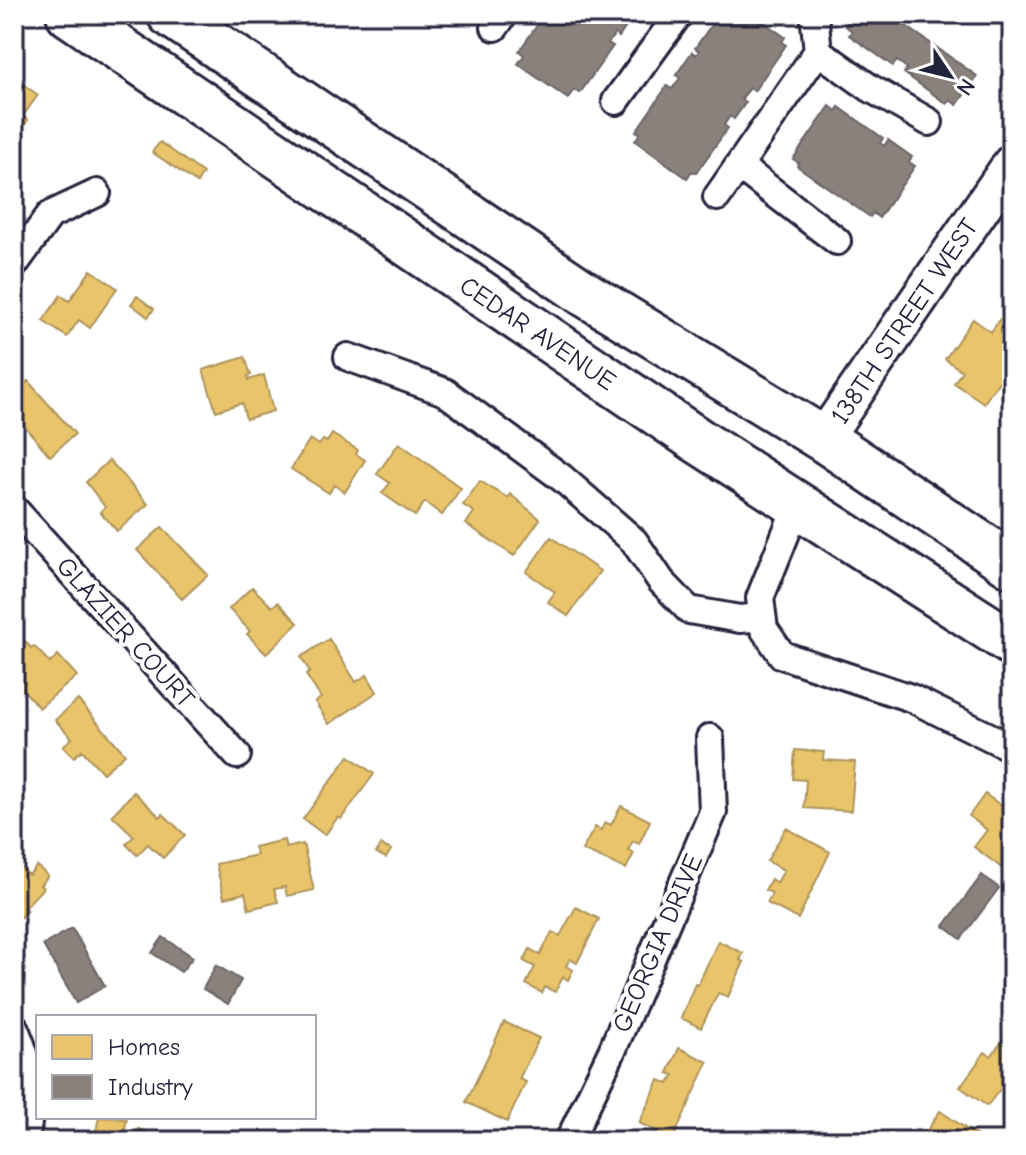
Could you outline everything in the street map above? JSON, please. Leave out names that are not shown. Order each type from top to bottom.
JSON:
[{"type":"highway","name":"CEDAR AVENUE","points":[[69,14],[644,405],[1012,643]]},
{"type":"highway","points":[[170,14],[587,295],[823,439],[1012,565]]},
{"type":"street","points":[[616,101],[679,14]]},
{"type":"street","points":[[717,197],[818,51],[814,14]]},
{"type":"street","points":[[818,51],[870,88],[929,122]]},
{"type":"street","name":"138TH STREET WEST","points":[[823,439],[1012,163]]},
{"type":"street","points":[[739,166],[837,241]]},
{"type":"street","points":[[14,265],[50,215],[97,193]]},
{"type":"street","points":[[348,357],[445,392],[562,478],[634,541],[661,581],[689,610],[740,619],[761,608]]},
{"type":"street","points":[[798,503],[761,608],[764,629],[782,655],[911,698],[1012,748]]},
{"type":"street","name":"GLAZIER COURT","points":[[14,509],[237,755]]},
{"type":"street","name":"GEORGIA DRIVE","points":[[569,1141],[612,1051],[713,812],[710,738]]},
{"type":"street","points":[[14,1027],[26,1055],[33,1099],[25,1141]]},
{"type":"building: Homes","points":[[14,78],[38,95],[23,116],[28,120],[14,139]]},
{"type":"building: Homes","points":[[160,142],[203,173],[197,183],[152,152]]},
{"type":"building: Homes","points":[[91,270],[117,288],[90,328],[79,320],[67,337],[43,321],[61,295],[69,301]]},
{"type":"building: Homes","points":[[137,296],[154,309],[148,317],[131,304]]},
{"type":"building: Homes","points":[[973,319],[991,332],[1000,319],[1012,327],[1012,363],[984,403],[954,383],[962,371],[945,359]]},
{"type":"building: Homes","points":[[245,357],[251,375],[248,376],[249,380],[264,375],[273,411],[246,419],[242,403],[216,411],[203,370]]},
{"type":"building: Homes","points":[[28,381],[75,434],[50,456],[14,414],[14,393]]},
{"type":"building: Homes","points":[[332,434],[358,450],[356,454],[365,460],[345,492],[334,485],[329,493],[291,469],[310,439],[319,445],[323,440],[327,442]]},
{"type":"building: Homes","points":[[399,443],[461,488],[442,515],[425,502],[415,516],[382,493],[390,483],[377,474]]},
{"type":"building: Homes","points":[[109,460],[148,504],[117,531],[100,512],[105,507],[86,482]]},
{"type":"building: Homes","points":[[480,481],[508,498],[510,494],[540,519],[514,556],[466,524],[474,512],[463,505]]},
{"type":"building: Homes","points":[[162,527],[208,575],[182,599],[137,550]]},
{"type":"building: Homes","points":[[551,537],[600,571],[568,616],[548,602],[555,592],[526,572]]},
{"type":"building: Homes","points":[[252,587],[272,607],[278,602],[298,623],[266,654],[229,609]]},
{"type":"building: Homes","points":[[18,633],[50,663],[58,655],[77,676],[39,708],[14,679],[14,636]]},
{"type":"building: Homes","points":[[329,639],[356,682],[367,675],[377,692],[329,724],[315,702],[321,698],[306,675],[310,672],[301,657]]},
{"type":"building: Homes","points":[[78,700],[125,754],[103,773],[82,750],[74,757],[63,746],[72,738],[55,720]]},
{"type":"building: Homes","points":[[795,750],[824,752],[823,760],[855,762],[851,811],[804,808],[806,780],[793,779]]},
{"type":"building: Homes","points":[[349,756],[374,774],[341,819],[338,817],[325,835],[303,819]]},
{"type":"building: Homes","points":[[134,792],[185,835],[163,858],[148,844],[137,855],[126,844],[134,836],[112,815]]},
{"type":"building: Homes","points":[[985,794],[1003,807],[1007,801],[1012,805],[1012,869],[1005,864],[1002,868],[974,847],[987,830],[969,816]]},
{"type":"building: Homes","points":[[621,806],[650,821],[639,844],[633,841],[628,850],[634,853],[626,869],[582,850],[595,827],[601,830],[605,822],[611,825]]},
{"type":"building: Homes","points":[[786,828],[830,852],[798,919],[767,903],[772,893],[765,890],[771,879],[777,883],[784,870],[767,861]]},
{"type":"building: Homes","points":[[284,840],[286,848],[303,844],[314,890],[287,896],[285,887],[274,889],[278,902],[249,909],[245,893],[224,898],[216,864],[257,855],[254,847]]},
{"type":"building: Homes","points":[[381,845],[391,850],[386,858],[376,853]]},
{"type":"building: Homes","points":[[14,861],[29,875],[37,866],[48,876],[40,885],[43,888],[24,908],[27,910],[16,922]]},
{"type":"building: Homes","points":[[576,907],[599,919],[577,963],[570,959],[566,966],[573,970],[568,980],[563,977],[555,992],[545,987],[542,993],[526,984],[535,967],[524,961],[530,949],[540,955],[552,932],[560,936]]},
{"type":"building: Homes","points":[[718,941],[743,953],[740,960],[744,962],[728,997],[718,993],[701,1028],[681,1018]]},
{"type":"building: Homes","points":[[504,1022],[539,1038],[519,1079],[526,1082],[507,1122],[466,1102]]},
{"type":"building: Homes","points":[[1006,1036],[1012,1040],[1012,1074],[987,1106],[960,1087],[985,1052],[991,1056]]},
{"type":"building: Homes","points":[[679,1048],[708,1062],[673,1139],[639,1123],[659,1080],[669,1084],[674,1075],[668,1073]]},
{"type":"building: Homes","points":[[940,1111],[977,1136],[973,1141],[920,1141]]},
{"type":"building: Homes","points":[[99,1119],[127,1119],[123,1138],[129,1141],[94,1141]]},
{"type":"building: Homes","points":[[138,1129],[145,1131],[142,1141],[134,1141]]},
{"type":"building: Homes","points":[[271,1132],[275,1141],[263,1141],[262,1136]]},
{"type":"building: Industry","points":[[545,14],[630,14],[626,19],[630,21],[619,37],[615,34],[608,43],[613,46],[580,93],[574,90],[568,99],[518,64],[524,55],[519,51]]},
{"type":"building: Industry","points":[[719,14],[752,14],[785,37],[782,42],[786,45],[754,91],[750,88],[741,99],[746,102],[734,119],[730,116],[724,125],[728,128],[696,173],[692,171],[687,178],[635,141],[640,133],[636,131],[667,86],[672,89],[680,78],[676,75],[692,52],[696,55],[699,51],[695,48]]},
{"type":"building: Industry","points":[[853,14],[889,14],[977,76],[957,105],[950,100],[947,104],[904,73],[907,68],[897,61],[893,66],[849,35],[852,31],[845,26]]},
{"type":"building: Industry","points":[[830,106],[836,111],[839,107],[883,138],[880,143],[884,146],[888,140],[912,157],[909,162],[915,166],[879,218],[873,213],[870,217],[797,166],[799,163],[793,159]]},
{"type":"building: Industry","points":[[982,875],[999,888],[961,939],[944,926]]},
{"type":"building: Industry","points":[[72,928],[105,986],[76,1003],[43,945]]},
{"type":"building: Industry","points":[[163,937],[193,957],[181,972],[152,953]]},
{"type":"building: Industry","points":[[216,965],[241,980],[228,1004],[203,989]]}]
